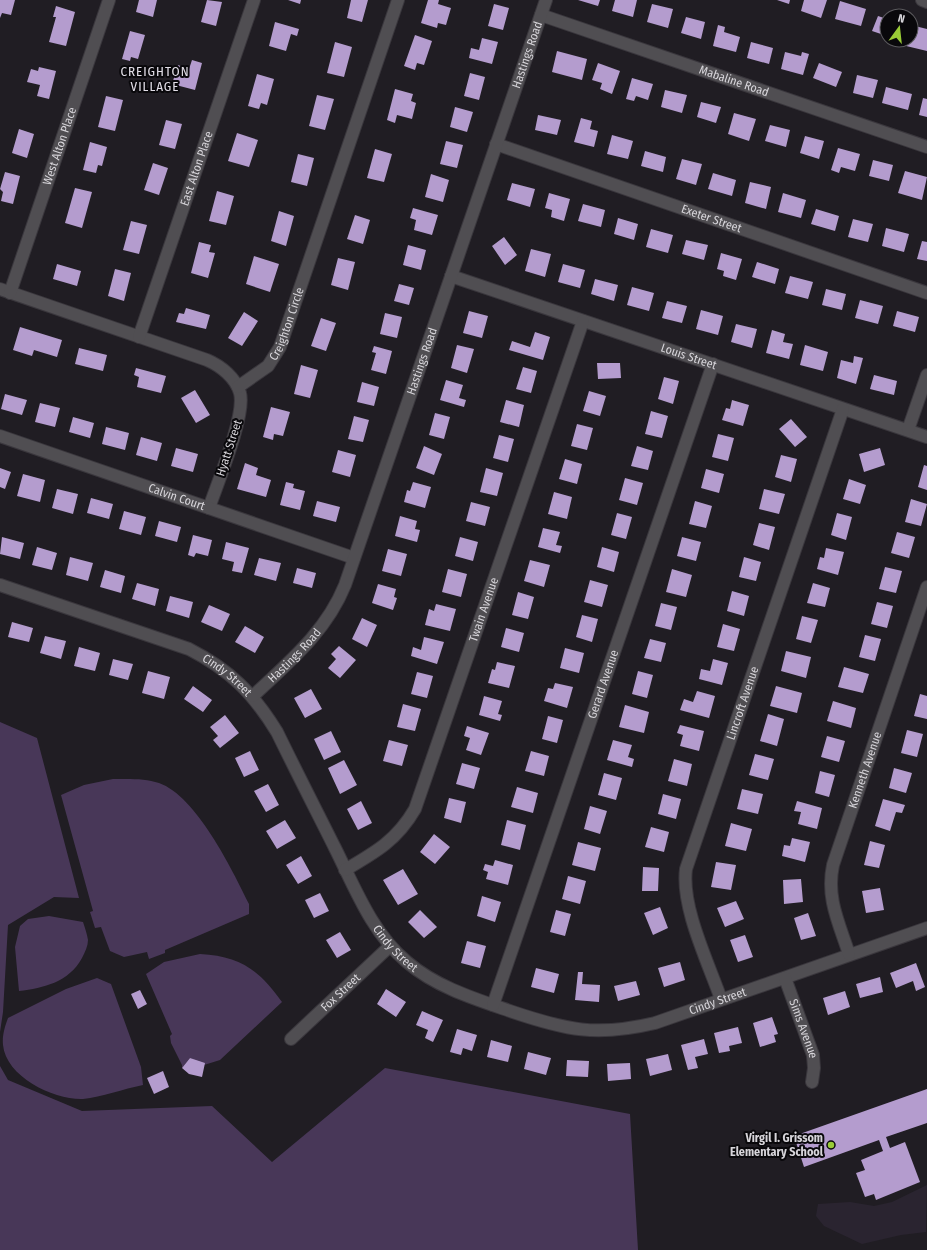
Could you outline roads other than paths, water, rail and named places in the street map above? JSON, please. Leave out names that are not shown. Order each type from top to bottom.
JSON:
[{"type":"street","name":"West Alton Place","points":[[5,291],[109,0]]},
{"type":"street","name":"East Alton Place","points":[[139,337],[254,0]]},
{"type":"street","name":"Creighton Circle","points":[[238,387],[268,366],[280,347],[398,0]]},
{"type":"street","name":"Hastings Road","points":[[253,696],[316,635],[339,601],[546,0]]},
{"type":"street","points":[[922,0],[927,2]]},
{"type":"street","name":"Mabaline Road","points":[[541,15],[927,147]]},
{"type":"street","name":"Exeter Street","points":[[496,144],[927,292]]},
{"type":"street","name":"Louis Street","points":[[451,276],[927,437]]},
{"type":"street","points":[[5,291],[215,364],[228,374],[238,387]]},
{"type":"street","name":"Twain Avenue","points":[[346,870],[389,843],[406,824],[415,809],[583,321]]},
{"type":"street","name":"Gerard Avenue","points":[[493,1005],[713,364]]},
{"type":"street","points":[[908,430],[927,375]]},
{"type":"street","name":"Hyatt Street","points":[[209,508],[240,413],[240,394],[238,387]]},
{"type":"street","name":"Lincroft Avenue","points":[[721,999],[689,908],[684,881],[686,869],[843,409]]},
{"type":"street","name":"Calvin Court","points":[[0,436],[354,558]]},
{"type":"street","name":"Cindy Street","points":[[0,585],[189,649],[218,665],[241,684],[253,696],[277,732],[363,904],[390,946],[408,963],[440,983],[493,1005],[563,1028],[594,1031],[618,1030],[655,1023],[927,928]]},
{"type":"street","name":"Kenneth Avenue","points":[[849,954],[830,894],[830,880],[833,865],[924,606],[927,587]]},
{"type":"street","name":"Fox Street","points":[[290,1039],[390,946]]},
{"type":"street","name":"Sims Avenue","points":[[785,978],[813,1055],[814,1068],[812,1082]]},
{"type":"place","name":"Virgil I. Grissom Elementary School","points":[[831,1145]]},
{"type":"district","name":"CREIGHTON VILLAGE","points":[[155,78]]}]
